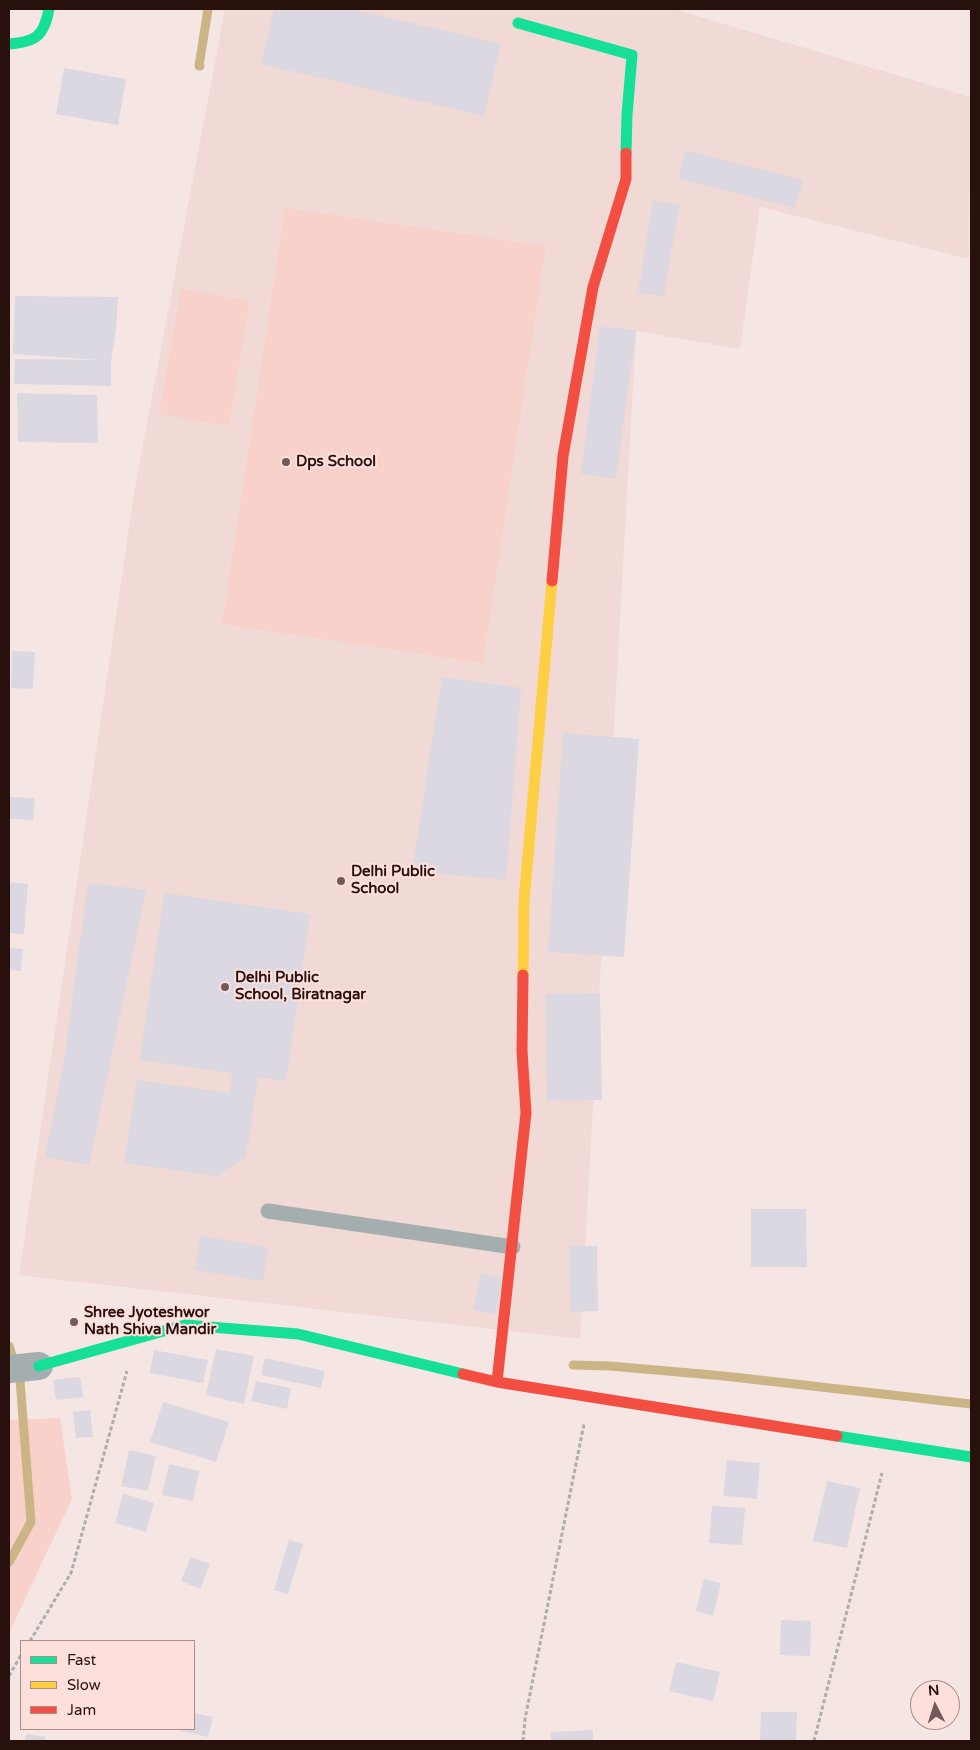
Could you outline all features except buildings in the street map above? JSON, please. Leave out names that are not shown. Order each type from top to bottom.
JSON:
[{"type":"street","points":[[9,44],[34,40],[46,27],[49,9]]},
{"type":"street","points":[[497,1382],[526,1114],[522,1051],[524,901],[563,456],[593,287],[626,179],[627,115],[632,55],[518,23]]},
{"type":"street","points":[[9,1369],[39,1366],[185,1325],[298,1334],[497,1382],[971,1456]]},
{"type":"lane","points":[[268,1211],[513,1247]]},
{"type":"path","points":[[31,1640],[71,1573],[135,1339]]},
{"type":"path","points":[[524,1741],[525,1719],[590,1397]]},
{"type":"path","points":[[814,1741],[889,1444]]},
{"type":"path","points":[[9,1676],[20,1658]]},
{"type":"shaded area","name":"Delhi Public School","points":[[225,9],[674,9],[970,97],[969,259],[760,207],[740,349],[636,331],[580,1339],[19,1275],[135,487]]},
{"type":"shaded area","points":[[285,208],[546,246],[483,663],[222,624]]},
{"type":"shaded area","points":[[181,289],[250,301],[229,426],[159,414]]},
{"type":"shaded area","points":[[60,1418],[72,1499],[9,1633],[9,1420]]},
{"type":"waterway","points":[[200,66],[208,9]]},
{"type":"waterway","points":[[9,1346],[20,1380],[31,1522],[9,1562]]},
{"type":"waterway","points":[[573,1365],[610,1366],[724,1376],[971,1404]]},
{"type":"traffic: fast","points":[[9,44],[26,41],[37,36],[44,26],[49,9]]},
{"type":"traffic: fast","points":[[518,23],[632,55],[626,153]]},
{"type":"traffic: fast","points":[[39,1366],[185,1325],[298,1334],[463,1374]]},
{"type":"traffic: fast","points":[[837,1436],[971,1457]]},
{"type":"traffic: slow","points":[[523,975],[524,901],[552,581]]},
{"type":"traffic: jam","points":[[552,581],[563,456],[593,287],[626,179],[626,153]]},
{"type":"traffic: jam","points":[[497,1382],[526,1113],[522,1051],[523,975]]},
{"type":"traffic: jam","points":[[463,1374],[497,1382],[837,1436]]},
{"type":"place","name":"Dps School","points":[[286,462]]},
{"type":"place","name":"Delhi Public School","points":[[341,881]]},
{"type":"place","name":"Delhi Public School, Biratnagar","points":[[225,987]]},
{"type":"place","name":"Shree Jyoteshwor Nath Shiva Mandir","points":[[74,1322]]}]
